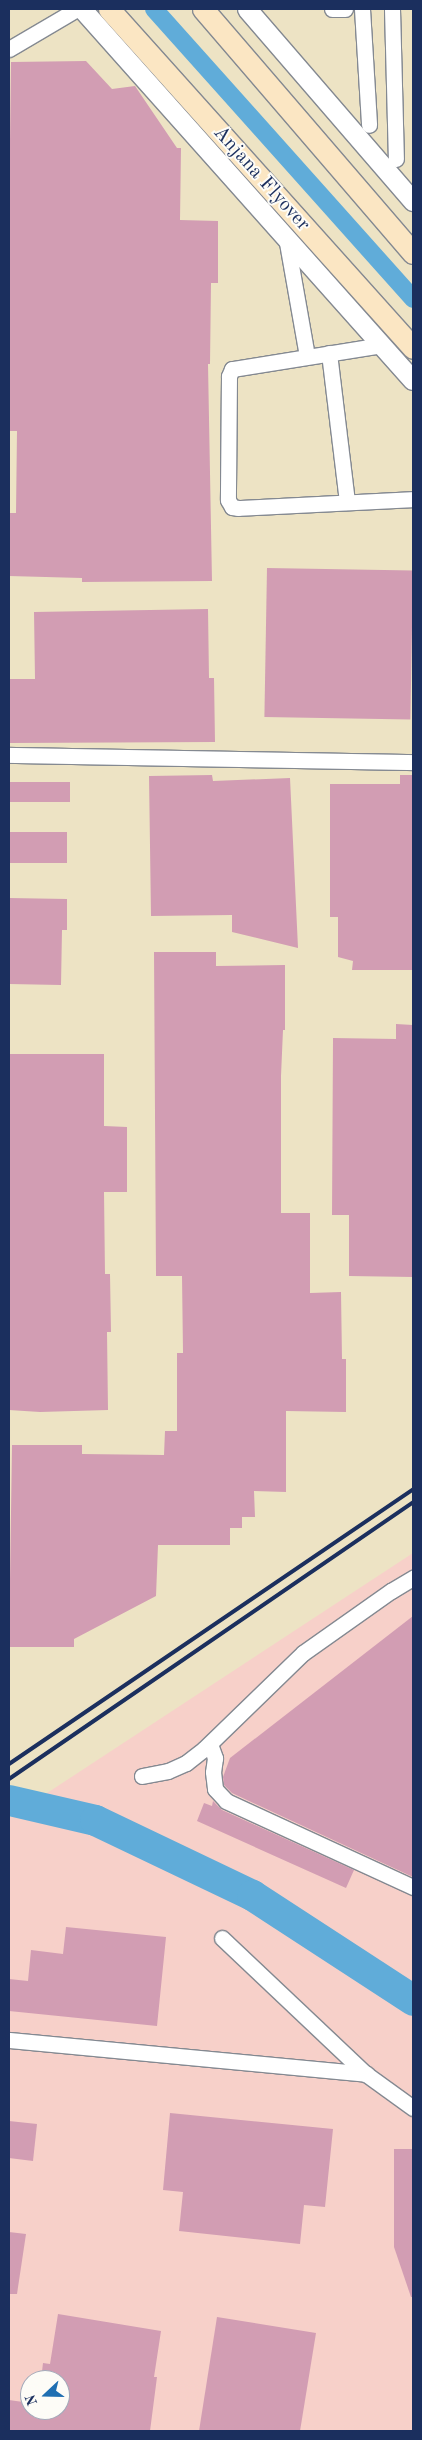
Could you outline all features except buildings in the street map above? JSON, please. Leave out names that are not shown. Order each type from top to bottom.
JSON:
[{"type":"main road","name":"Anjana Flyover","points":[[109,9],[413,348]]},
{"type":"main road","points":[[203,9],[413,253]]},
{"type":"street","points":[[9,49],[77,9]]},
{"type":"street","points":[[82,9],[413,380]]},
{"type":"street","points":[[247,9],[413,200]]},
{"type":"street","points":[[332,9],[345,9]]},
{"type":"street","points":[[362,9],[368,125]]},
{"type":"street","points":[[392,9],[396,159]]},
{"type":"street","points":[[286,237],[307,356]]},
{"type":"street","points":[[382,345],[232,369],[229,376],[228,500],[232,506],[238,508],[413,499]]},
{"type":"street","points":[[329,353],[347,502]]},
{"type":"street","points":[[9,754],[413,762]]},
{"type":"street","points":[[142,1776],[168,1771],[186,1763],[210,1744],[303,1653],[391,1591],[413,1578]]},
{"type":"street","points":[[210,1744],[216,1758],[213,1772],[215,1789],[226,1801],[413,1887]]},
{"type":"street","points":[[222,1938],[366,2074],[413,2108]]},
{"type":"street","points":[[9,2040],[366,2074]]},
{"type":"shaded area","points":[[413,1553],[413,2431],[9,2431],[9,1818]]},
{"type":"waterway","points":[[154,9],[413,299]]},
{"type":"waterway","points":[[9,1800],[95,1820],[252,1895],[413,2000]]},
{"type":"railway","points":[[9,1764],[413,1489]]},
{"type":"railway","points":[[9,1779],[413,1502]]}]
